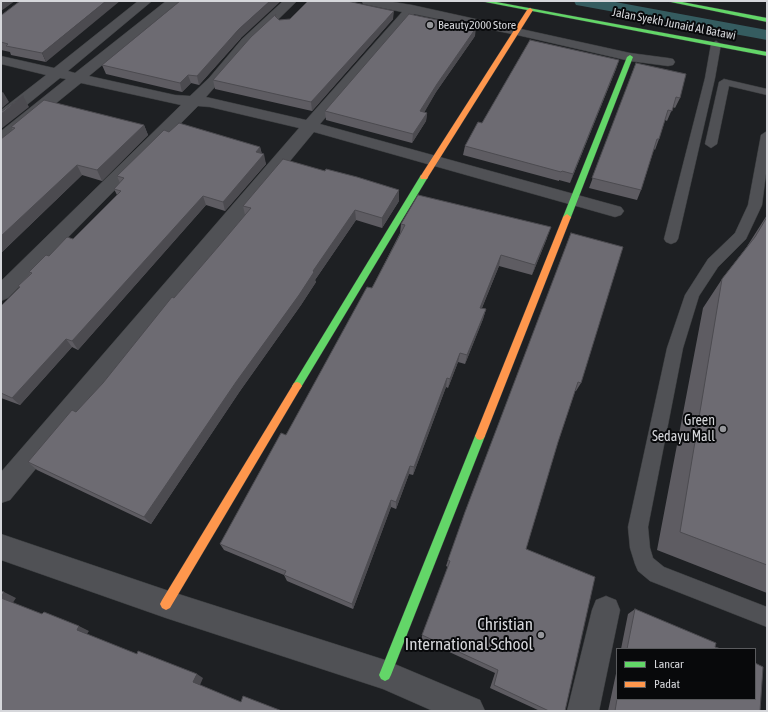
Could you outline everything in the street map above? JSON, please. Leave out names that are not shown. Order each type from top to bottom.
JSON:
[{"type":"main road","name":"Jalan Syekh Junaid Al Batawi","points":[[483,1],[767,54]]},
{"type":"main road","points":[[668,1],[767,20]]},
{"type":"main road","points":[[166,604],[431,166],[530,10]]},
{"type":"main road","points":[[385,675],[570,205],[630,57]]},
{"type":"street","points":[[1,118],[146,1]]},
{"type":"street","points":[[1,139],[63,88],[174,1]]},
{"type":"street","points":[[368,1],[517,31],[630,57],[668,62]]},
{"type":"street","points":[[1,293],[179,114],[214,81],[239,67],[298,4]]},
{"type":"street","points":[[1,491],[305,132],[412,9]]},
{"type":"street","points":[[1,60],[175,100],[210,102],[305,132],[612,217]]},
{"type":"street","points":[[1,73],[179,114],[201,115],[305,132]]},
{"type":"street","points":[[1,547],[166,604],[385,675],[469,711]]},
{"type":"street","points":[[583,711],[606,610]]},
{"type":"lane","points":[[671,239],[710,78],[716,44]]},
{"type":"lane","points":[[711,144],[724,82],[767,92]]},
{"type":"lane","points":[[767,135],[763,152],[756,205],[741,236],[713,263],[692,295],[675,348],[638,527],[640,548],[645,564],[656,574],[767,617]]},
{"type":"building","points":[[20,1],[106,1],[42,53],[6,46],[8,44],[1,42],[1,15]]},
{"type":"building","points":[[180,1],[270,1],[239,29],[197,76],[188,75],[180,83],[102,65]]},
{"type":"building","points":[[308,1],[347,1],[394,11],[311,102],[213,80],[251,37],[276,14],[275,16],[279,20],[290,19]]},
{"type":"building","points":[[409,14],[476,28],[420,111],[427,113],[413,134],[325,111]]},
{"type":"building","points":[[530,40],[619,60],[573,174],[465,146],[478,122],[482,123]]},
{"type":"building","points":[[636,63],[686,74],[680,98],[676,97],[672,111],[668,110],[641,190],[592,178]]},
{"type":"building","points":[[23,96],[1,114],[1,112]]},
{"type":"building","points":[[44,100],[144,125],[97,170],[77,165],[1,236],[1,139],[15,128],[11,127]]},
{"type":"building","points":[[179,123],[260,147],[256,152],[264,154],[223,202],[203,196],[72,341],[66,339],[12,398],[1,393],[1,306],[20,287],[18,286],[32,273],[29,272],[46,255],[49,256],[67,237],[73,239],[121,191],[114,189],[124,178],[117,176],[164,130],[169,132]]},
{"type":"building","points":[[283,159],[325,171],[326,169],[357,177],[399,190],[382,218],[355,210],[313,271],[314,272],[299,295],[236,382],[144,517],[28,462],[72,410],[76,412],[103,383],[172,297],[174,298],[251,208],[243,206]]},
{"type":"building","points":[[418,195],[551,227],[535,265],[501,255],[480,308],[486,309],[467,355],[460,353],[450,379],[447,378],[414,467],[410,466],[396,502],[391,500],[352,604],[284,575],[286,571],[220,544],[281,433],[286,435],[367,287],[372,288],[405,225],[401,224]]},
{"type":"building","name":"Green Sedayu Mall","points":[[767,217],[767,565],[680,532],[722,279],[755,237]]},
{"type":"building","points":[[571,233],[623,247],[581,383],[578,382],[558,442],[526,549],[595,577],[565,711],[549,711],[494,685],[498,670],[422,635],[450,561],[448,560],[465,512]]},
{"type":"building","points":[[1,598],[42,614],[44,612],[79,626],[77,630],[137,654],[138,651],[197,674],[193,682],[241,702],[243,696],[282,711],[1,711]]},
{"type":"building","points":[[635,609],[716,643],[715,647],[718,648],[627,648]]},
{"type":"building","points":[[756,664],[763,667],[760,711],[615,711],[617,700],[756,700]]},
{"type":"waterway","points":[[582,1],[767,35]]},
{"type":"traffic: fast","points":[[483,1],[767,54]]},
{"type":"traffic: fast","points":[[669,1],[767,20]]},
{"type":"traffic: fast","points":[[567,217],[630,57]]},
{"type":"traffic: fast","points":[[297,386],[424,177]]},
{"type":"traffic: fast","points":[[385,675],[480,436]]},
{"type":"traffic: slow","points":[[424,177],[530,10]]},
{"type":"traffic: slow","points":[[480,436],[567,217]]},
{"type":"traffic: slow","points":[[166,604],[297,386]]},
{"type":"place","name":"Beauty2000 Store","points":[[430,25]]},
{"type":"place","name":"Green Sedayu Mall","points":[[723,429]]},
{"type":"place","name":"Christian International School","points":[[541,635]]}]
